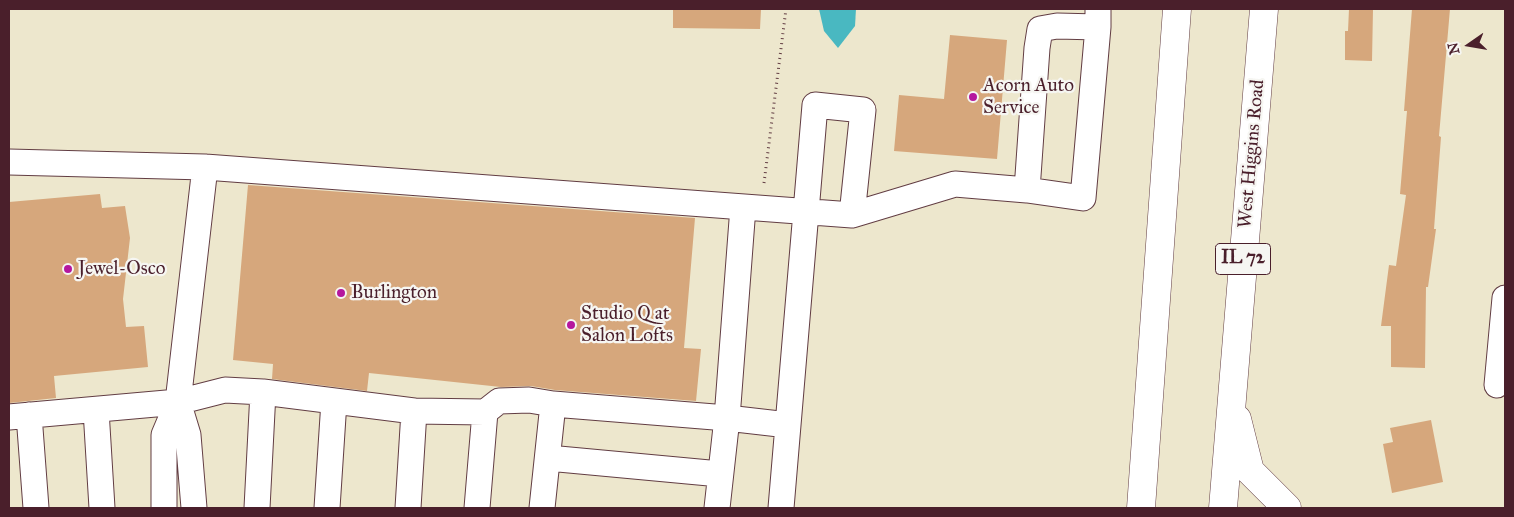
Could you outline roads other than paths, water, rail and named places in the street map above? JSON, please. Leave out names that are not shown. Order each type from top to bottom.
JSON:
[{"type":"main road","points":[[1142,508],[1177,9]]},
{"type":"main road","name":"West Higgins Road","points":[[1223,508],[1264,9]]},
{"type":"main road","points":[[1232,398],[1250,471],[1287,508]]},
{"type":"street","points":[[9,162],[205,167],[852,215],[955,184],[1026,190],[1083,198],[1098,18],[1040,29],[1026,190]]},
{"type":"street","points":[[781,508],[804,212],[815,105],[863,110],[852,215]]},
{"type":"street","points":[[164,508],[164,435],[178,402],[205,167]]},
{"type":"street","points":[[717,508],[753,208]]},
{"type":"street","points":[[1498,385],[1505,298]]},
{"type":"street","points":[[36,508],[19,416],[178,402],[225,390],[263,392],[414,411],[484,412],[499,401],[529,400],[553,404],[727,418],[788,425]]},
{"type":"street","points":[[257,508],[263,392]]},
{"type":"street","points":[[327,508],[334,401]]},
{"type":"street","points":[[178,402],[188,435],[194,508]]},
{"type":"street","points":[[542,508],[553,404]]},
{"type":"street","points":[[96,410],[102,508]]},
{"type":"street","points":[[408,508],[414,411]]},
{"type":"street","points":[[477,508],[484,412]]},
{"type":"street","points":[[548,458],[720,474]]},
{"type":"water","points":[[819,9],[856,9],[855,26],[838,48],[824,31]]},
{"type":"place","name":"Acorn Auto Service","points":[[973,97]]},
{"type":"place","name":"Jewel-Osco","points":[[68,269]]},
{"type":"place","name":"Burlington","points":[[341,293]]},
{"type":"place","name":"Studio Q at Salon Lofts","points":[[571,325]]}]
